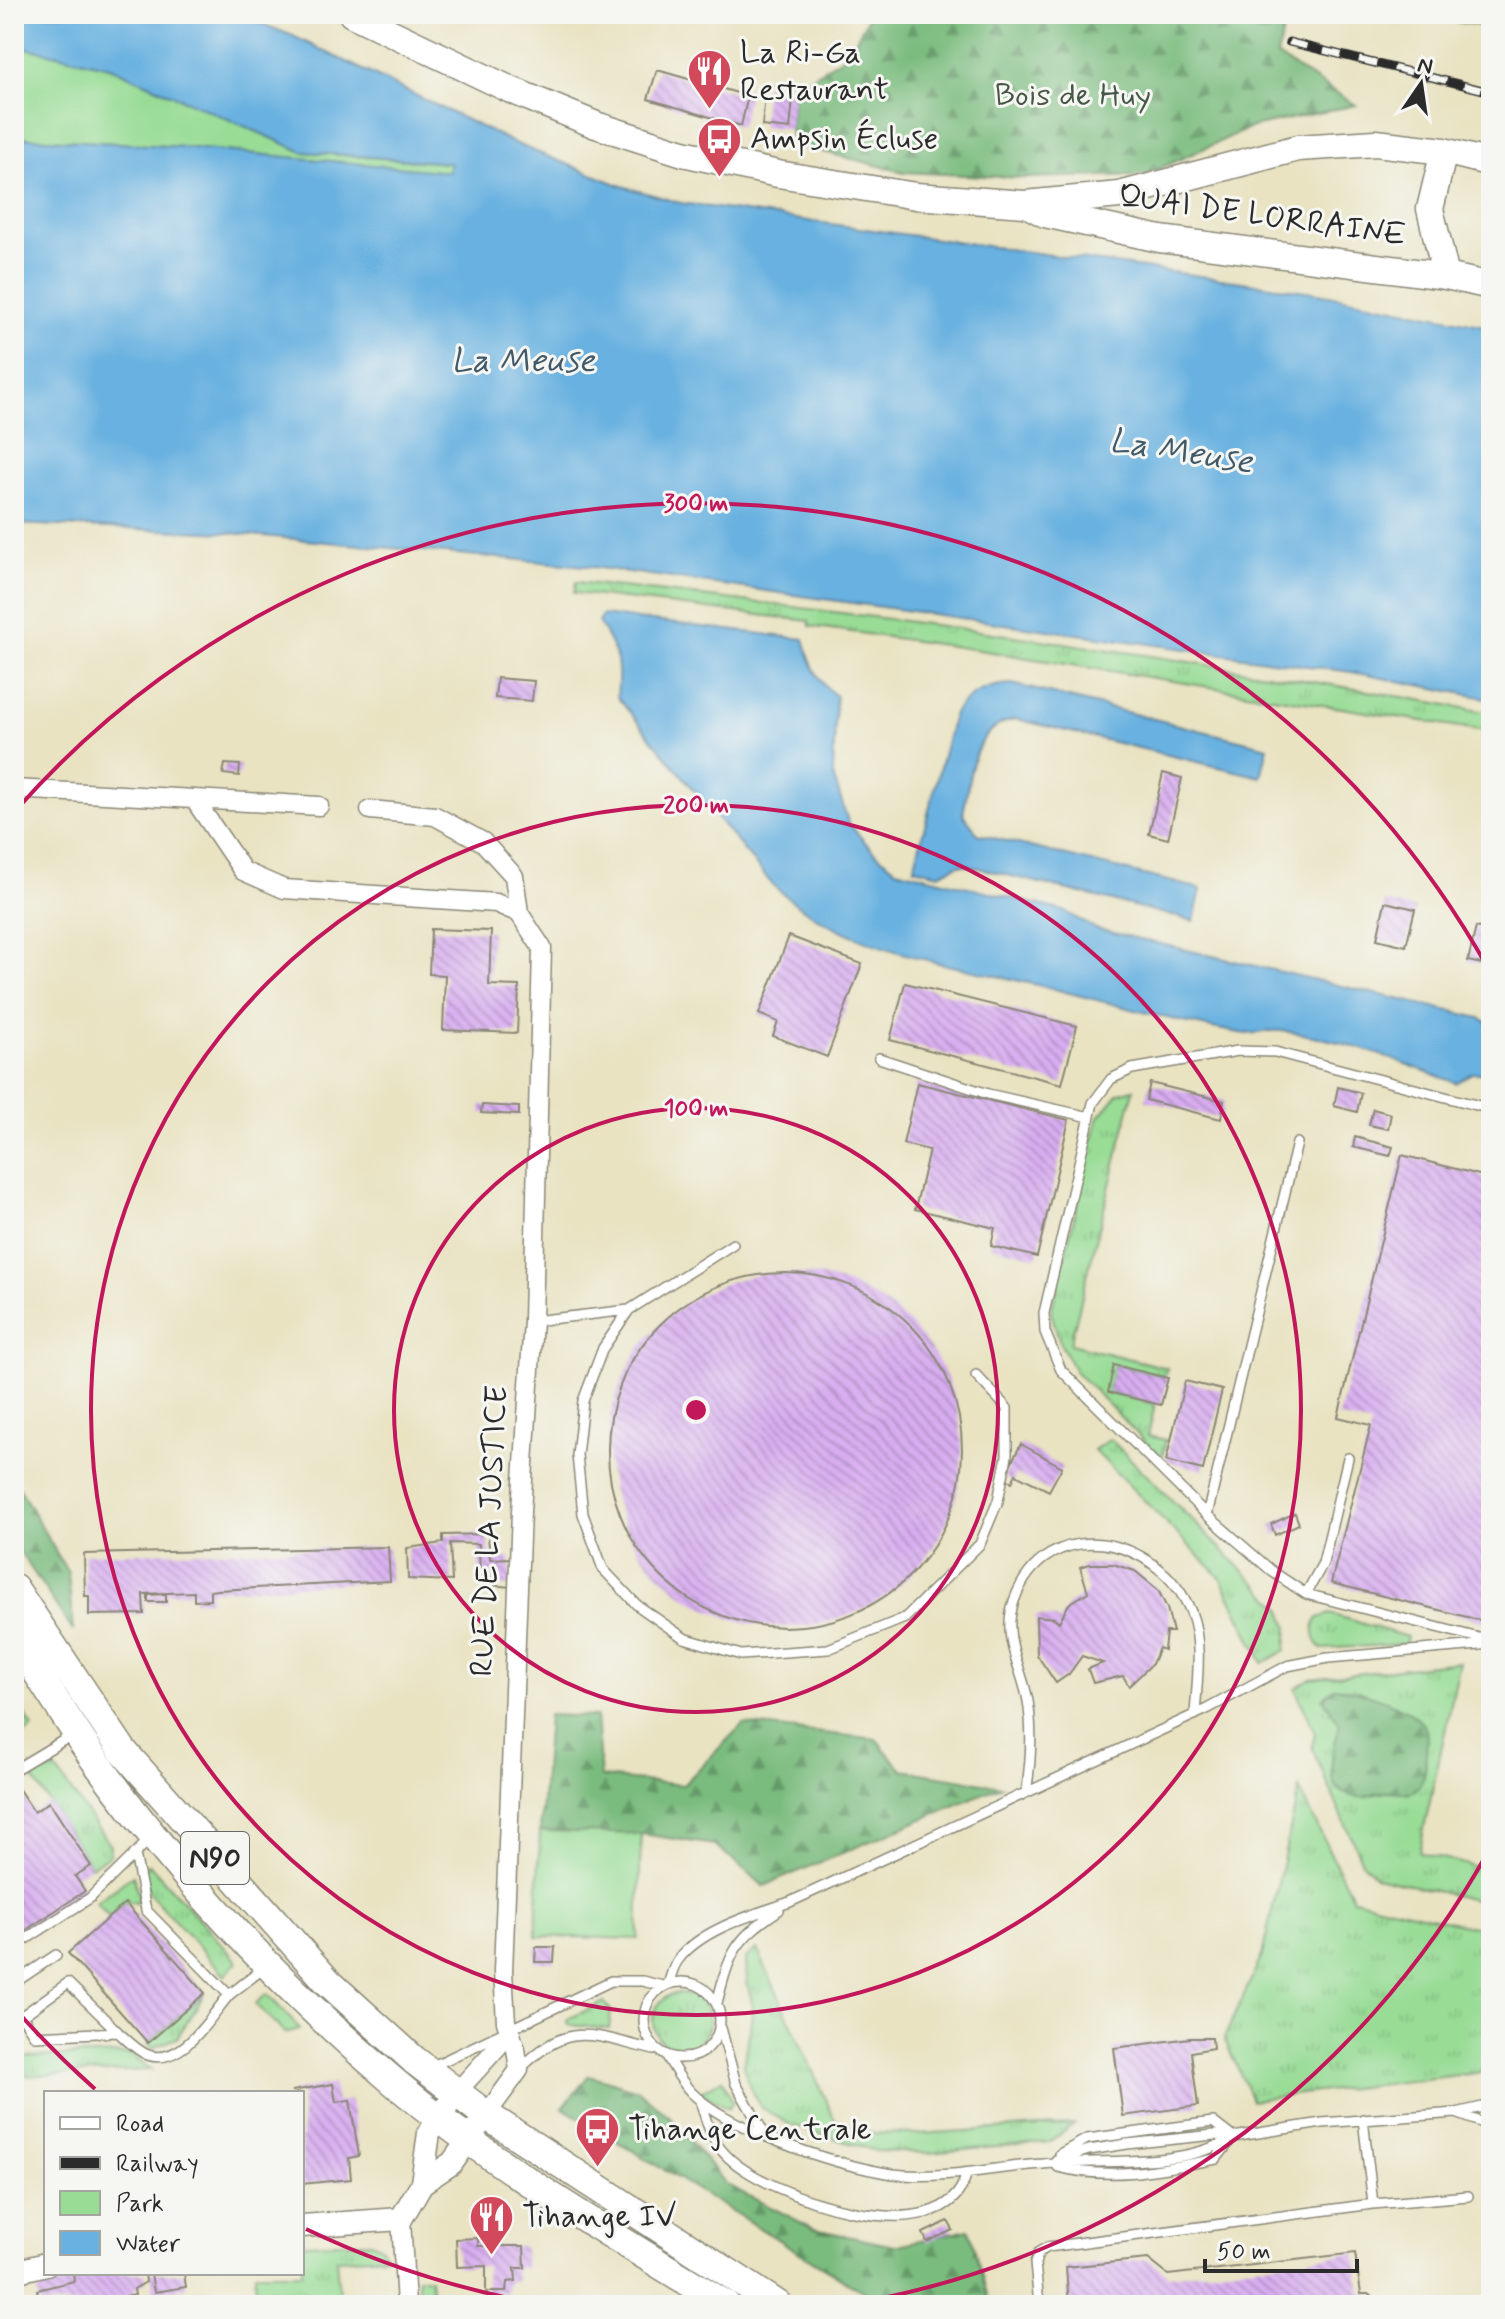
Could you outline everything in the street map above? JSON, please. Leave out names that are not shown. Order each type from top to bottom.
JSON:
[{"type":"main road","points":[[352,14],[525,96],[596,125],[683,153],[778,174],[916,196],[1025,204],[1119,195],[1298,148],[1376,143],[1444,151],[1491,163]]},
{"type":"main road","points":[[1444,151],[1430,209],[1446,276]]},
{"type":"main road","name":"QUAI DE LORRAINE","points":[[1025,204],[1045,214],[1160,239],[1446,276],[1491,286]]},
{"type":"main road","name":"N90","points":[[14,1588],[89,1726],[144,1845],[197,1888],[320,2016],[438,2117],[463,2147],[726,2305]]},
{"type":"main road","name":"N90","points":[[14,1637],[89,1726],[123,1751],[203,1845],[328,1982],[426,2069],[486,2115],[778,2305]]},
{"type":"street","points":[[14,789],[319,806]]},
{"type":"street","points":[[194,799],[243,871],[284,889],[496,903],[519,913]]},
{"type":"street","name":"RUE DE LA JUSTICE","points":[[370,810],[435,816],[483,842],[514,876],[519,913],[542,948],[533,1321],[521,1512],[503,1971],[506,2022],[519,2070]]},
{"type":"street","points":[[422,2183],[426,2144],[438,2117],[511,2032]]},
{"type":"street","points":[[406,2305],[401,2219],[422,2183],[463,2147],[519,2070]]},
{"type":"street","points":[[304,2226],[401,2219]]},
{"type":"street","points":[[14,2272],[44,2264]]},
{"type":"lane","points":[[1491,1109],[1275,1052],[1238,1051],[1132,1069],[1111,1079],[1093,1103],[1044,1313],[1045,1332],[1061,1370],[1207,1515],[1273,1572],[1306,1594],[1491,1642]]},
{"type":"lane","points":[[879,1058],[988,1094],[1090,1117]]},
{"type":"lane","points":[[1207,1515],[1297,1143]]},
{"type":"lane","points":[[733,1244],[629,1310],[603,1348],[583,1401],[577,1455],[583,1514],[603,1569],[637,1605],[684,1638],[741,1655],[828,1649],[905,1618],[980,1544],[998,1501],[1007,1456],[1007,1408],[976,1375]]},
{"type":"lane","points":[[533,1321],[629,1310]]},
{"type":"lane","points":[[1306,1594],[1323,1563],[1348,1458]]},
{"type":"lane","points":[[1026,1793],[1031,1756],[1028,1701],[1012,1656],[1010,1626],[1014,1601],[1030,1574],[1049,1553],[1103,1542],[1133,1550],[1157,1565],[1190,1610],[1197,1631],[1195,1715]]},
{"type":"lane","points":[[665,1985],[678,1960],[712,1933],[738,1919],[790,1902],[1195,1715],[1287,1666],[1328,1658],[1491,1642]]},
{"type":"lane","points":[[14,1770],[89,1726]]},
{"type":"lane","points":[[14,1947],[90,1898],[144,1845]]},
{"type":"lane","points":[[144,1845],[146,1910],[229,1995]]},
{"type":"lane","points":[[765,2135],[736,2084],[717,2003],[732,1949],[756,1925],[790,1902]]},
{"type":"lane","points":[[14,1983],[56,1955]]},
{"type":"lane","points":[[118,2032],[35,2036],[22,2016],[68,1983],[144,2054],[157,2058],[182,2049],[229,1995],[269,1963]]},
{"type":"lane","points":[[426,2069],[511,2032],[611,1981],[665,1985]]},
{"type":"lane","points":[[717,2003],[700,1986],[679,1981],[665,1985],[649,1998],[642,2019],[650,2044],[668,2058],[681,2080],[700,2099],[755,2133],[862,2169],[904,2175],[966,2175],[1043,2164],[1166,2156],[1215,2149],[1233,2137],[1363,2119],[1456,2113],[1491,2105]]},
{"type":"lane","points":[[668,2058],[692,2059],[714,2043],[721,2027]]},
{"type":"lane","points":[[519,2070],[550,2041],[572,2035],[657,2051]]},
{"type":"lane","points":[[700,2099],[708,2127],[725,2155],[766,2182],[813,2202],[873,2215],[912,2217],[955,2199],[966,2175]]},
{"type":"lane","points":[[1456,2113],[1491,2126]]},
{"type":"lane","points":[[1363,2119],[1373,2204]]},
{"type":"lane","points":[[1043,2164],[1087,2139],[1154,2128],[1213,2122],[1233,2137]]},
{"type":"lane","points":[[1039,2305],[1035,2263],[1039,2252],[1048,2247],[1373,2204],[1468,2196]]},
{"type":"green space","name":"Bois de Huy","points":[[870,14],[1287,14],[1277,56],[1356,105],[1252,127],[1145,175],[1024,178],[904,172],[792,144],[790,129],[794,88],[848,54]]},
{"type":"green space","points":[[1398,14],[1491,14],[1491,27]]},
{"type":"green space","points":[[14,45],[110,67],[303,152],[449,163],[449,173],[182,147],[14,137]]},
{"type":"green space","points":[[576,582],[920,623],[1263,674],[1491,713],[1491,732],[810,626],[809,621],[574,593]]},
{"type":"green space","points":[[1134,1089],[1070,1344],[1167,1368],[1164,1377],[1115,1365],[1108,1392],[1155,1404],[1148,1436],[1166,1440],[1162,1459],[1075,1371],[1061,1345],[1051,1313],[1098,1118],[1119,1093]]},
{"type":"green space","points":[[1110,1439],[1281,1608],[1288,1626],[1286,1650],[1263,1663],[1220,1577],[1094,1450]]},
{"type":"green space","points":[[14,1479],[68,1573],[73,1631],[14,1543]]},
{"type":"green space","points":[[1330,1614],[1407,1637],[1405,1644],[1322,1649],[1315,1638],[1314,1626],[1318,1618]]},
{"type":"green space","points":[[1460,1662],[1419,1852],[1491,1871],[1491,1904],[1376,1877],[1362,1862],[1312,1748],[1315,1733],[1295,1688],[1310,1679]]},
{"type":"green space","points":[[1335,1687],[1385,1701],[1420,1722],[1426,1730],[1427,1742],[1424,1774],[1416,1789],[1362,1797],[1348,1795],[1339,1789],[1333,1780],[1332,1758],[1340,1724],[1323,1698]]},
{"type":"green space","points":[[18,1703],[33,1728],[14,1741],[14,1705]]},
{"type":"green space","points":[[548,1715],[596,1717],[601,1777],[683,1785],[743,1724],[876,1739],[902,1770],[1001,1786],[764,1886],[715,1845],[641,1834],[540,1831]]},
{"type":"green space","points":[[41,1766],[55,1769],[110,1845],[110,1855],[91,1866],[30,1774]]},
{"type":"green space","points":[[1299,1789],[1353,1899],[1491,1931],[1491,2071],[1252,2100],[1224,2038],[1262,1956]]},
{"type":"green space","points":[[540,1831],[641,1834],[638,1939],[536,1936]]},
{"type":"green space","points":[[149,1864],[238,1962],[225,1975],[149,1893],[144,1868]]},
{"type":"green space","points":[[133,1875],[140,1901],[125,1903],[109,1917],[96,1902]]},
{"type":"green space","points":[[757,1949],[835,2120],[874,2133],[917,2134],[1074,2124],[1050,2142],[929,2153],[876,2151],[791,2125],[762,2108],[752,2092],[744,2068],[753,2007],[747,1982],[746,1958]]},
{"type":"green space","points":[[205,1993],[177,2038],[152,2048],[148,2043]]},
{"type":"green space","points":[[681,1993],[701,2001],[709,2021],[701,2041],[681,2049],[661,2041],[653,2021],[661,2001]]},
{"type":"green space","points":[[267,1994],[300,2029],[285,2033],[255,2004]]},
{"type":"green space","points":[[604,2002],[611,2010],[609,2029],[569,2025],[568,2019]]},
{"type":"green space","points":[[14,2048],[20,2057],[132,2054],[151,2070],[28,2076],[14,2069]]},
{"type":"green space","points":[[589,2075],[638,2090],[670,2117],[727,2185],[814,2229],[894,2246],[969,2229],[990,2305],[885,2305],[563,2108]]},
{"type":"green space","points":[[722,2079],[733,2102],[728,2108],[700,2092]]},
{"type":"green space","points":[[372,2242],[381,2247],[386,2256],[336,2259],[340,2305],[257,2305],[255,2275],[304,2275],[304,2244]]},
{"type":"green space","points":[[418,2277],[430,2277],[432,2301],[483,2299],[491,2305],[419,2305]]},
{"type":"water","name":"La Meuse","points":[[14,14],[237,14],[293,36],[514,143],[622,186],[681,203],[1313,292],[1491,327],[1491,699],[1351,672],[585,566],[230,533],[14,524],[14,137],[182,147],[449,172],[449,163],[303,152],[110,67],[14,45]]},
{"type":"water","points":[[602,615],[804,639],[815,671],[836,696],[833,775],[849,824],[873,851],[896,869],[1064,911],[1096,929],[1480,1018],[1491,1024],[1491,1073],[1472,1073],[1456,1083],[1327,1039],[1277,1031],[1245,1034],[1191,1023],[901,953],[832,926],[772,884],[617,697],[618,665],[610,641],[598,622]]},
{"type":"water","points":[[1012,684],[1268,747],[1261,777],[1016,719],[989,732],[975,755],[963,814],[978,834],[1201,889],[1194,921],[967,865],[958,865],[939,874],[914,868],[954,713],[979,691]]},
{"type":"building","points":[[657,70],[748,96],[741,126],[648,99]]},
{"type":"building","points":[[766,85],[794,88],[790,129],[762,126]]},
{"type":"building","points":[[497,678],[534,681],[532,701],[495,698]]},
{"type":"building","points":[[225,764],[240,765],[239,776],[223,774]]},
{"type":"building","points":[[1163,773],[1182,778],[1168,839],[1149,834]]},
{"type":"building","points":[[1385,902],[1415,909],[1406,946],[1377,939]]},
{"type":"building","points":[[1476,927],[1491,931],[1491,966],[1468,961]]},
{"type":"building","points":[[431,929],[491,931],[489,985],[519,986],[517,1033],[443,1030],[445,975],[429,974]]},
{"type":"building","points":[[789,936],[862,964],[827,1057],[773,1036],[778,1022],[759,1014]]},
{"type":"building","points":[[905,983],[1077,1026],[1062,1084],[890,1040]]},
{"type":"building","points":[[917,1083],[1069,1120],[1037,1257],[991,1246],[995,1228],[915,1209],[929,1150],[903,1144]]},
{"type":"building","points":[[1150,1083],[1224,1101],[1221,1119],[1146,1100]]},
{"type":"building","points":[[1338,1087],[1361,1093],[1357,1112],[1334,1106]]},
{"type":"building","points":[[482,1105],[519,1107],[519,1115],[481,1113]]},
{"type":"building","points":[[1373,1109],[1391,1114],[1388,1129],[1369,1125]]},
{"type":"building","points":[[1355,1137],[1393,1147],[1390,1156],[1353,1147]]},
{"type":"building","points":[[1402,1155],[1491,1178],[1491,1623],[1331,1583],[1371,1425],[1338,1417]]},
{"type":"building","points":[[785,1273],[820,1276],[853,1286],[883,1303],[910,1325],[932,1352],[949,1382],[959,1415],[962,1450],[959,1485],[949,1518],[932,1548],[910,1575],[883,1597],[853,1614],[820,1624],[785,1627],[750,1624],[717,1614],[687,1597],[660,1575],[638,1548],[621,1518],[611,1485],[608,1450],[611,1415],[621,1382],[638,1352],[660,1325],[687,1303],[717,1286],[750,1276]]},
{"type":"building","points":[[1114,1365],[1168,1378],[1161,1405],[1108,1392]]},
{"type":"building","points":[[1185,1381],[1222,1390],[1203,1470],[1166,1461]]},
{"type":"building","points":[[1021,1444],[1062,1467],[1049,1491],[1016,1474],[1012,1482],[1004,1477]]},
{"type":"building","points":[[1295,1513],[1299,1524],[1275,1535],[1271,1524]]},
{"type":"building","points":[[488,1534],[490,1559],[510,1558],[511,1587],[480,1584],[479,1544],[450,1543],[452,1581],[408,1579],[407,1548],[443,1543],[443,1535]]},
{"type":"building","points":[[388,1547],[390,1581],[218,1590],[210,1591],[210,1600],[194,1601],[194,1592],[143,1594],[144,1614],[89,1615],[89,1596],[85,1596],[84,1554]]},
{"type":"building","points":[[1113,1564],[1135,1571],[1158,1590],[1167,1608],[1173,1632],[1166,1632],[1164,1650],[1159,1648],[1152,1664],[1129,1686],[1123,1676],[1093,1683],[1088,1669],[1103,1663],[1082,1656],[1069,1674],[1056,1683],[1037,1655],[1036,1616],[1054,1618],[1059,1622],[1069,1604],[1088,1592],[1080,1567]]},
{"type":"building","points":[[166,1594],[166,1602],[148,1602],[148,1595]]},
{"type":"building","points":[[14,1782],[34,1812],[49,1802],[91,1866],[75,1876],[85,1891],[14,1938]]},
{"type":"building","points":[[125,1903],[205,1993],[148,2043],[68,1953]]},
{"type":"building","points":[[536,1947],[555,1947],[554,1962],[535,1962]]},
{"type":"building","points":[[1212,2038],[1213,2048],[1191,2052],[1198,2106],[1123,2116],[1114,2048]]},
{"type":"building","points":[[333,2084],[336,2102],[350,2100],[359,2156],[349,2158],[351,2179],[304,2184],[304,2091],[292,2091]]},
{"type":"building","points":[[948,2221],[953,2230],[927,2242],[923,2233]]},
{"type":"building","name":"Tihange IV","points":[[478,2238],[478,2246],[524,2246],[525,2268],[515,2268],[516,2281],[507,2282],[506,2292],[486,2292],[486,2266],[457,2267],[456,2239]]},
{"type":"building","points":[[1355,2253],[1361,2294],[1368,2294],[1382,2305],[1069,2305],[1066,2267],[1148,2259],[1168,2275]]},
{"type":"building","points":[[73,2275],[145,2275],[146,2282],[134,2289],[135,2295],[95,2304],[40,2305],[37,2290],[74,2281]]},
{"type":"building","points":[[151,2275],[184,2275],[186,2287],[154,2292]]},
{"type":"railway","points":[[1289,42],[1491,92]]},
{"type":"place","name":"La Ri-Ga Restaurant","points":[[709,110]]},
{"type":"place","name":"Ampsin Écluse","points":[[719,178]]},
{"type":"place","name":"Tihange Centrale","points":[[597,2169]]},
{"type":"place","name":"Tihange IV","points":[[491,2256]]}]
